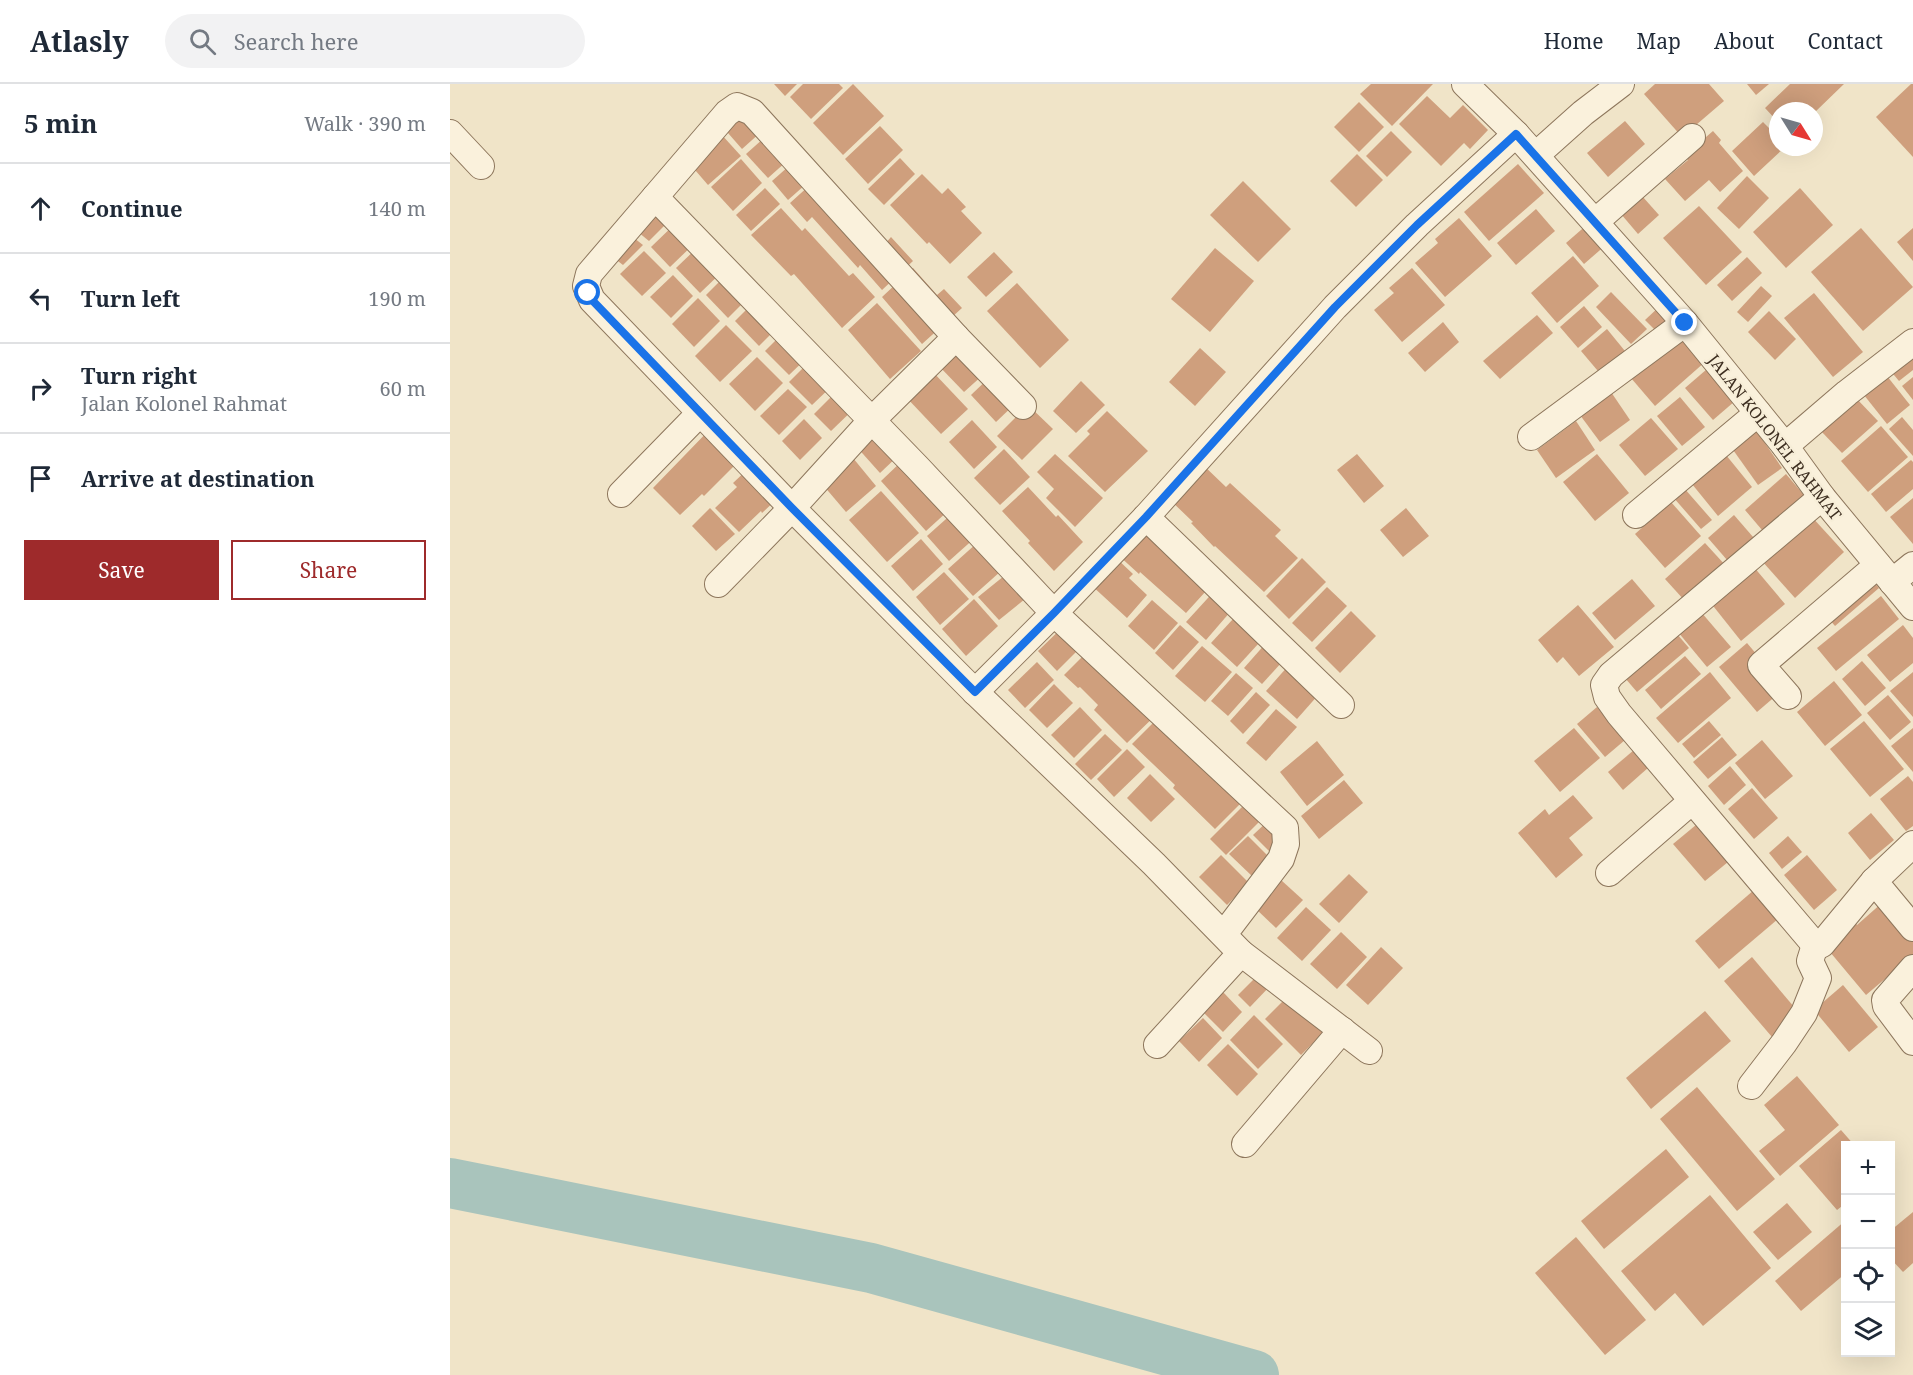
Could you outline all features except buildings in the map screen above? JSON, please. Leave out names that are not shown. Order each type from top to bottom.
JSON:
[{"type":"street","name":"JALAN KOLONEL RAHMAT","points":[[1464,84],[1536,155],[1685,323],[1785,446],[1822,497],[1913,607]]},
{"type":"street","points":[[1536,155],[1621,84]]},
{"type":"street","points":[[1023,406],[956,337],[760,120],[744,108],[737,106],[726,113],[589,274],[586,286],[592,300],[792,508],[975,692],[1154,864],[1241,953],[1369,1051]]},
{"type":"street","points":[[450,133],[480,166]]},
{"type":"street","points":[[975,692],[1146,517],[1335,307],[1417,225],[1516,134]]},
{"type":"street","points":[[1595,222],[1692,137]]},
{"type":"street","points":[[655,197],[872,420],[1054,613],[1285,828],[1286,844],[1281,860],[1224,934]]},
{"type":"street","points":[[1531,437],[1685,323]]},
{"type":"street","points":[[718,584],[792,508],[872,420],[956,337]]},
{"type":"street","points":[[1785,446],[1847,393],[1913,342]]},
{"type":"street","points":[[621,494],[700,413]]},
{"type":"street","points":[[1636,514],[1758,414]]},
{"type":"street","points":[[1815,945],[1619,714],[1607,697],[1604,685],[1611,675],[1822,497]]},
{"type":"street","points":[[1146,517],[1341,705]]},
{"type":"street","points":[[1788,696],[1761,665],[1885,573],[1913,565]]},
{"type":"street","points":[[1609,873],[1692,801]]},
{"type":"street","points":[[1815,945],[1822,944],[1874,881],[1913,844]]},
{"type":"street","points":[[1874,881],[1913,928]]},
{"type":"street","points":[[1751,1086],[1804,1013],[1818,978],[1810,961],[1815,945]]},
{"type":"street","points":[[1157,1045],[1241,953]]},
{"type":"street","points":[[1913,968],[1885,1000],[1886,1006],[1913,1042]]},
{"type":"street","points":[[1245,1144],[1341,1030]]},
{"type":"waterway","points":[[450,1183],[871,1268],[1254,1375]]},
{"type":"route","points":[[588,293],[592,300],[792,508],[975,692],[1146,517],[1335,307],[1417,225],[1516,134],[1685,323]]}]
